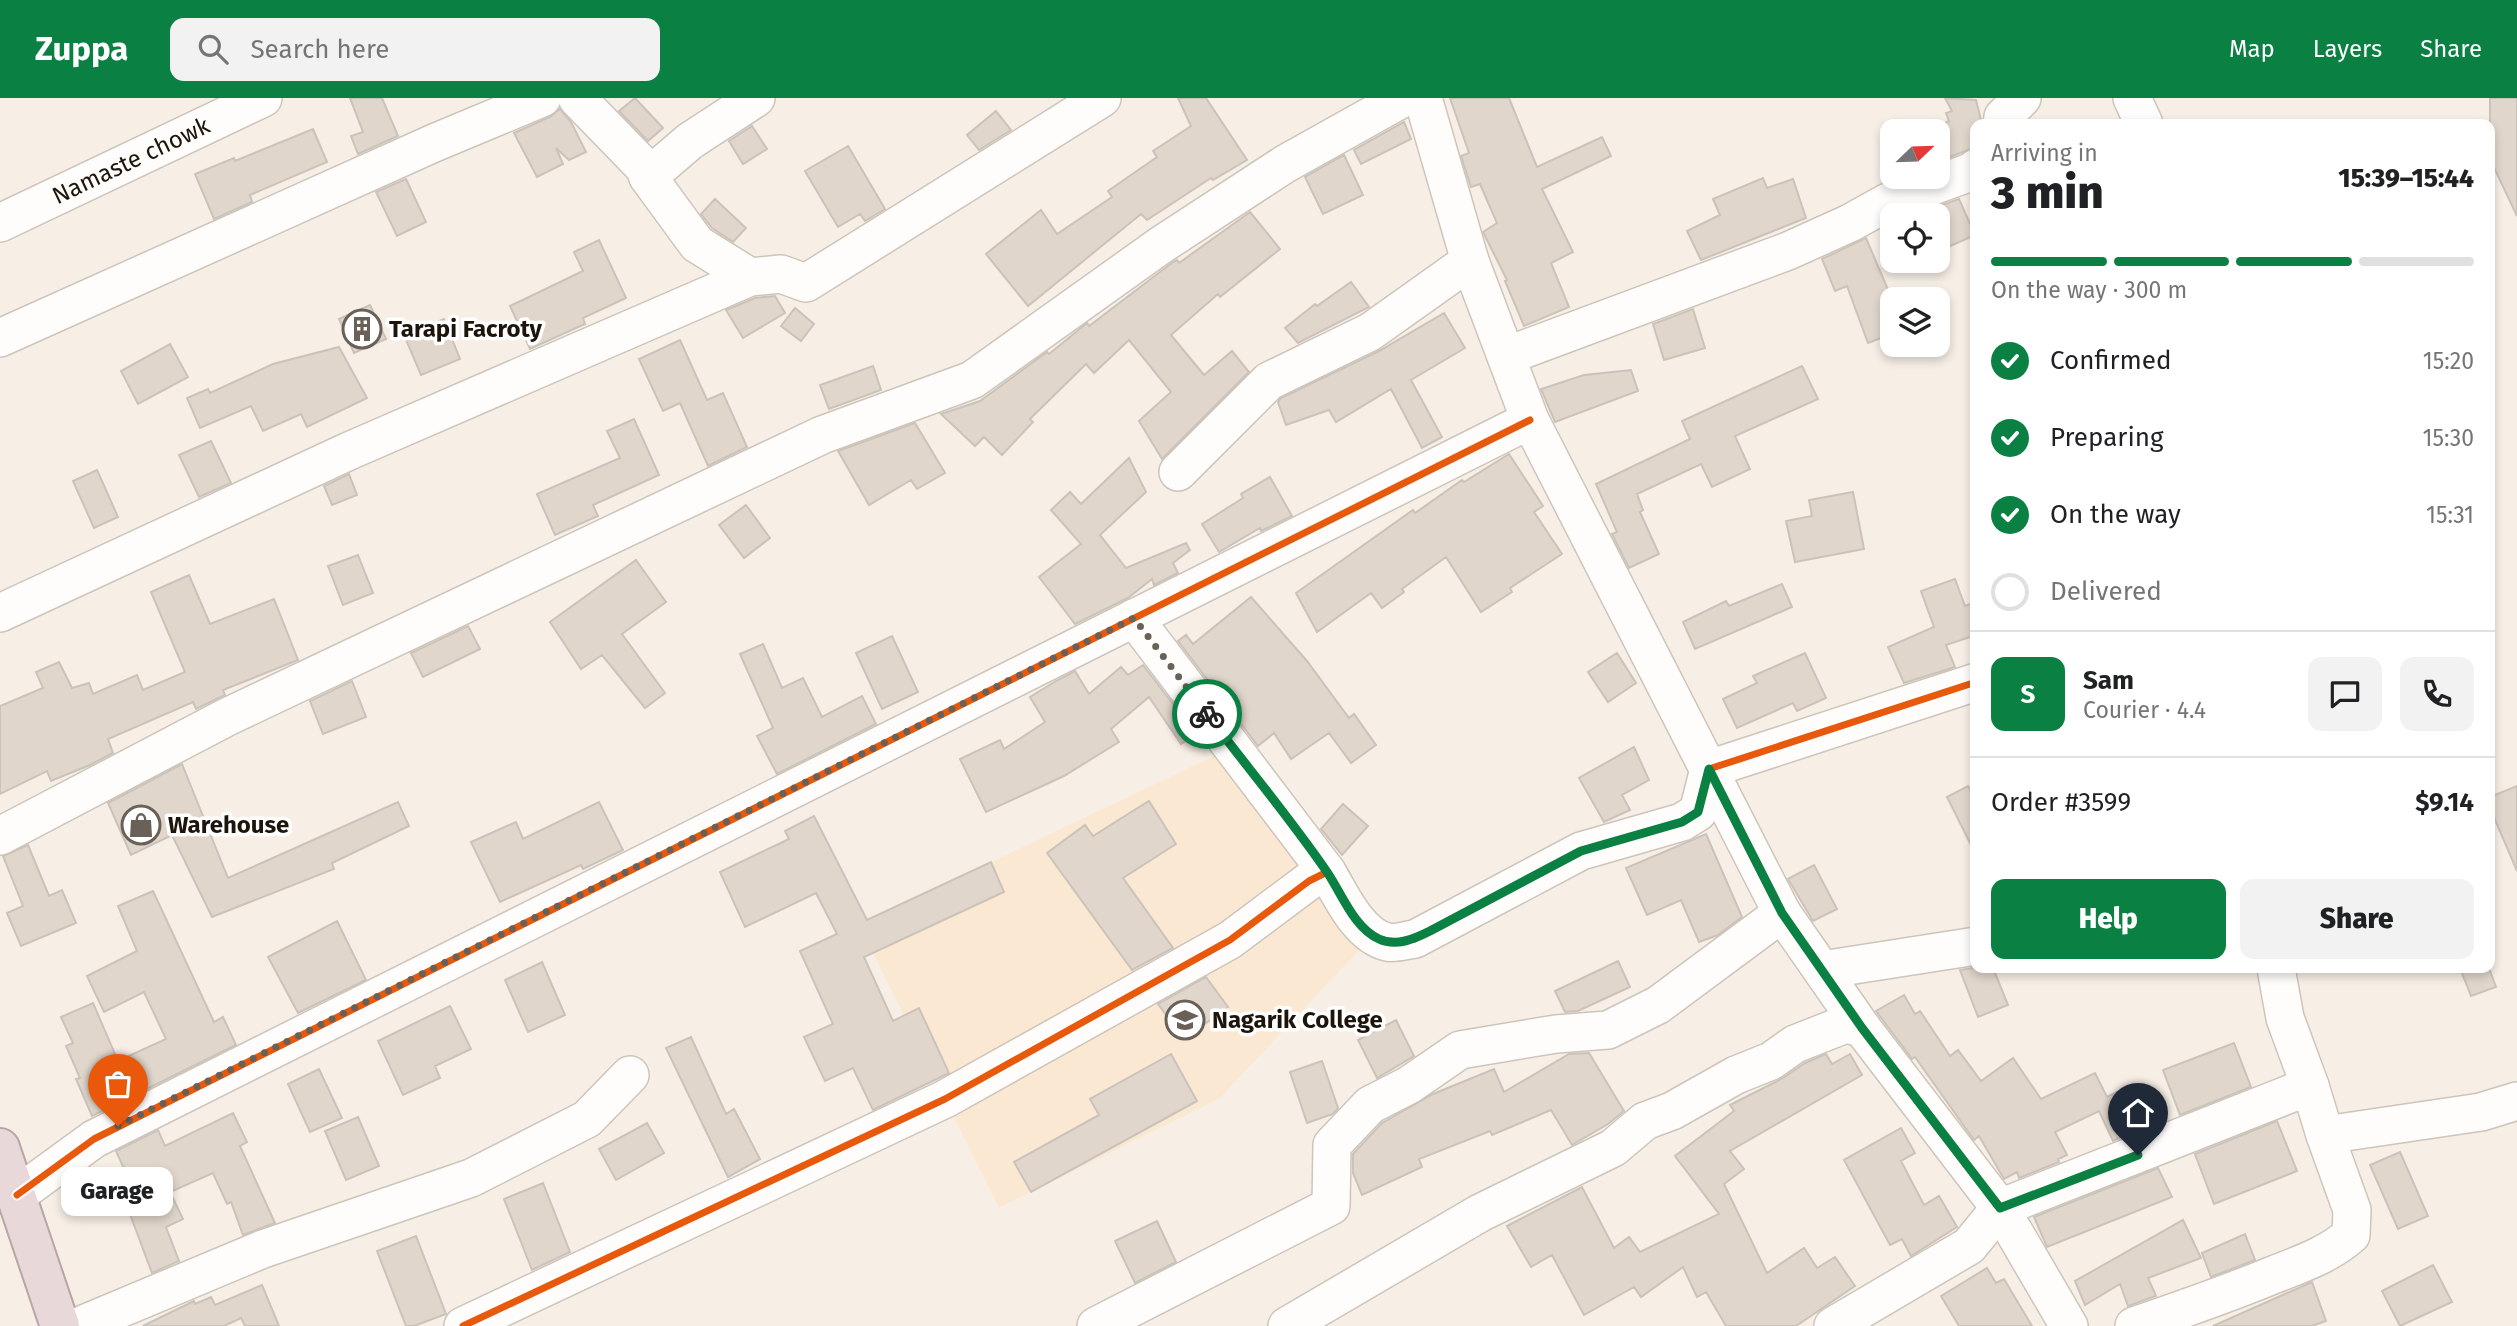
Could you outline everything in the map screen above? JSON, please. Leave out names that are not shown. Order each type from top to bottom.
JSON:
[{"type":"highway","points":[[0,1148],[60,1326]]},
{"type":"street","name":"Namaste chowk","points":[[0,223],[263,98]]},
{"type":"street","points":[[0,338],[434,143],[542,98]]},
{"type":"street","points":[[577,98],[644,167],[648,177],[697,244],[750,277]]},
{"type":"street","points":[[648,177],[690,141],[756,98]]},
{"type":"street","points":[[0,613],[349,451],[750,277],[781,274],[806,283],[1102,98]]},
{"type":"street","points":[[0,836],[227,717],[822,435],[972,380],[1172,237],[1285,164],[1403,98]]},
{"type":"street","points":[[1423,98],[1470,261],[1530,420],[1782,913],[1862,1028],[2000,1208],[2069,1326]]},
{"type":"street","points":[[2003,119],[2022,98]]},
{"type":"street","points":[[2132,98],[2142,119]]},
{"type":"street","points":[[1506,356],[1788,251],[1888,202],[1970,172]]},
{"type":"street","points":[[1178,472],[1269,382],[1370,332],[1470,261]]},
{"type":"street","points":[[17,1195],[94,1139],[1530,420]]},
{"type":"street","points":[[1134,618],[1327,872],[1351,913],[1376,938],[1390,943],[1415,939],[1581,851],[1682,822],[1698,812],[1709,769]]},
{"type":"street","points":[[1709,769],[1970,684]]},
{"type":"street","points":[[463,1326],[945,1099],[1230,940],[1309,881],[1327,872]]},
{"type":"street","points":[[1096,1326],[1331,1206],[1332,1145],[1370,1105],[1409,1085],[1460,1050],[1556,1034],[1608,1030],[1658,1005],[1782,913]]},
{"type":"street","points":[[1822,970],[1970,947]]},
{"type":"street","points":[[2134,1326],[2206,1302],[2299,1265],[2334,1250],[2351,1236],[2352,1210],[2286,1018],[2277,973]]},
{"type":"street","points":[[1287,1326],[1480,1213],[1613,1148],[1645,1121],[1672,1111],[1736,1074],[1771,1061],[1796,1044],[1846,1024],[1862,1028]]},
{"type":"street","points":[[79,1326],[263,1249],[471,1178],[587,1119],[630,1075]]},
{"type":"street","points":[[1833,1326],[1969,1246],[2000,1208],[2311,1086]]},
{"type":"street","points":[[2325,1135],[2481,1112],[2517,1101]]},
{"type":"shaded area","points":[[1216,755],[1362,947],[1220,1098],[999,1208],[859,925]]},
{"type":"building","points":[[350,98],[382,98],[398,136],[358,154],[351,136],[363,132]]},
{"type":"building","points":[[635,98],[663,128],[648,141],[619,111]]},
{"type":"building","points":[[1178,98],[1206,98],[1247,160],[1213,180],[1211,178],[1147,220],[1141,214],[1028,306],[986,254],[1041,210],[1057,234],[1112,197],[1108,191],[1157,157],[1153,151],[1191,126]]},
{"type":"building","points":[[1450,98],[1509,98],[1537,167],[1602,137],[1611,156],[1542,189],[1573,252],[1551,263],[1569,307],[1524,326],[1505,281],[1507,280],[1483,232],[1497,223],[1480,184],[1471,187],[1461,156],[1469,153]]},
{"type":"building","points":[[1945,98],[1976,100],[1981,119],[1970,119],[1970,149],[1950,157],[1950,119],[1946,113],[1952,111]]},
{"type":"building","points":[[2490,98],[2517,98],[2517,216],[2495,170],[2495,119],[2490,119]]},
{"type":"building","points":[[560,109],[571,122],[586,152],[569,160],[556,148],[563,164],[537,177],[514,133],[550,117]]},
{"type":"building","points":[[996,111],[1011,130],[979,150],[967,135]]},
{"type":"building","points":[[1404,122],[1411,139],[1361,164],[1354,150]]},
{"type":"building","points":[[752,126],[767,149],[743,164],[729,141]]},
{"type":"building","points":[[313,129],[327,162],[250,195],[252,202],[214,219],[195,174],[234,158],[235,161]]},
{"type":"building","points":[[848,146],[885,209],[865,221],[860,214],[838,227],[805,171]]},
{"type":"building","points":[[1344,155],[1363,195],[1323,214],[1305,177]]},
{"type":"building","points":[[1763,178],[1767,188],[1793,179],[1806,218],[1701,260],[1687,231],[1720,215],[1713,199]]},
{"type":"building","points":[[406,179],[426,222],[397,236],[376,192]]},
{"type":"building","points":[[715,199],[746,228],[733,242],[712,228],[701,214]]},
{"type":"building","points":[[1959,199],[1970,224],[1970,237],[1950,246],[1950,203],[1948,203]]},
{"type":"building","points":[[1250,212],[1280,249],[1220,297],[1218,294],[1171,335],[1204,375],[1232,351],[1249,372],[1162,459],[1139,421],[1171,392],[1129,340],[1094,373],[1086,364],[1030,419],[1033,422],[1002,455],[984,437],[975,446],[941,414],[980,401],[1047,352],[1049,354],[1087,323],[1089,326],[1173,262],[1177,260],[1179,263]]},
{"type":"building","points":[[1866,238],[1887,287],[1880,287],[1880,338],[1868,343],[1847,286],[1835,291],[1822,259]]},
{"type":"building","points":[[599,240],[626,298],[583,318],[585,324],[530,349],[510,306],[583,271],[574,252]]},
{"type":"building","points":[[1351,282],[1369,307],[1298,343],[1285,328],[1315,304],[1317,306]]},
{"type":"building","points":[[775,296],[785,313],[743,338],[726,310],[755,298]]},
{"type":"building","name":"Tarapi Facroty","points":[[370,305],[386,339],[354,353],[339,319]]},
{"type":"building","points":[[795,308],[814,324],[801,341],[781,326]]},
{"type":"building","points":[[1693,309],[1705,348],[1664,360],[1653,324]]},
{"type":"building","points":[[1444,313],[1465,348],[1411,380],[1442,437],[1422,448],[1391,389],[1336,422],[1329,410],[1286,425],[1278,402],[1281,398],[1379,351]]},
{"type":"building","points":[[444,319],[460,359],[421,375],[404,335]]},
{"type":"building","points":[[680,340],[707,400],[723,393],[747,447],[708,466],[680,403],[663,411],[639,359]]},
{"type":"building","points":[[170,344],[188,377],[138,404],[121,371]]},
{"type":"building","points":[[339,347],[367,398],[307,427],[301,414],[263,431],[251,406],[200,428],[187,398],[208,389],[210,393],[273,364]]},
{"type":"building","points":[[873,366],[881,390],[829,409],[820,385]]},
{"type":"building","points":[[1802,366],[1818,399],[1735,436],[1750,469],[1712,487],[1701,464],[1637,494],[1643,510],[1640,512],[1659,554],[1629,568],[1612,534],[1617,532],[1596,484],[1690,439],[1682,421]]},
{"type":"building","points":[[1631,370],[1638,391],[1555,422],[1541,389],[1584,375]]},
{"type":"building","points":[[634,419],[659,475],[593,505],[598,516],[555,535],[537,494],[620,458],[607,431]]},
{"type":"building","points":[[915,423],[945,473],[917,489],[911,480],[869,505],[838,451]]},
{"type":"building","points":[[211,441],[231,483],[199,497],[179,455]]},
{"type":"building","points":[[1509,454],[1543,506],[1534,512],[1562,554],[1510,588],[1512,592],[1481,612],[1446,557],[1402,589],[1404,592],[1382,608],[1371,593],[1317,632],[1296,593],[1413,510],[1415,513],[1462,480],[1464,482]]},
{"type":"building","points":[[1129,458],[1146,492],[1100,535],[1126,568],[1186,543],[1190,550],[1173,563],[1178,573],[1154,585],[1152,579],[1128,598],[1075,624],[1039,577],[1081,544],[1051,510],[1070,492],[1081,504]]},
{"type":"building","points":[[97,470],[118,517],[94,528],[73,481]]},
{"type":"building","points":[[349,474],[357,495],[332,505],[324,486]]},
{"type":"building","points":[[1270,477],[1292,516],[1261,531],[1260,528],[1219,552],[1202,524],[1243,498],[1241,494]]},
{"type":"building","points":[[1853,492],[1864,549],[1795,562],[1786,521],[1812,516],[1809,500]]},
{"type":"building","points":[[746,505],[770,538],[744,558],[719,525]]},
{"type":"building","points":[[358,555],[373,593],[343,605],[328,566]]},
{"type":"building","points":[[636,560],[666,602],[622,634],[665,693],[645,708],[602,655],[581,669],[550,622]]},
{"type":"building","points":[[189,575],[210,624],[274,599],[298,660],[223,690],[225,695],[196,709],[193,702],[108,739],[113,753],[90,765],[51,781],[47,771],[0,794],[0,706],[43,688],[36,672],[59,662],[72,688],[89,683],[93,694],[137,675],[143,690],[185,672],[151,592]]},
{"type":"building","points":[[1955,579],[1965,606],[1970,604],[1970,637],[1946,645],[1955,667],[1904,683],[1888,647],[1934,627],[1921,591]]},
{"type":"building","points":[[1782,584],[1792,607],[1695,649],[1683,622],[1726,601],[1729,606]]},
{"type":"building","points":[[1251,597],[1307,661],[1349,718],[1354,714],[1376,745],[1351,763],[1329,733],[1291,759],[1274,733],[1258,746],[1178,641],[1186,635],[1193,644]]},
{"type":"building","points":[[468,626],[480,649],[423,677],[411,653]]},
{"type":"building","points":[[892,636],[918,692],[882,709],[856,653]]},
{"type":"building","points":[[763,644],[782,688],[803,678],[822,717],[862,696],[876,724],[777,774],[757,736],[773,728],[740,654]]},
{"type":"building","points":[[1617,653],[1636,683],[1608,702],[1588,672]]},
{"type":"building","points":[[1805,653],[1826,698],[1797,711],[1793,703],[1737,728],[1723,699],[1757,683],[1753,676]]},
{"type":"building","points":[[1143,665],[1196,734],[1181,744],[1149,697],[1111,729],[1119,742],[1064,776],[986,812],[960,759],[1000,740],[1004,749],[1045,722],[1030,697],[1075,671],[1089,694],[1121,667],[1128,675]]},
{"type":"building","points":[[352,681],[366,717],[323,734],[310,701]]},
{"type":"building","points":[[1634,747],[1649,780],[1622,795],[1630,810],[1604,822],[1579,778]]},
{"type":"building","points":[[182,764],[228,878],[398,802],[409,826],[332,863],[334,869],[212,917],[172,835],[131,855],[108,803]]},
{"type":"building","points":[[1968,786],[1970,790],[1970,843],[1947,797]]},
{"type":"building","points":[[2517,786],[2517,871],[2495,820],[2495,795]]},
{"type":"building","points":[[1149,801],[1176,844],[1123,878],[1173,948],[1132,970],[1047,853],[1085,825],[1093,836]]},
{"type":"building","points":[[599,802],[623,850],[583,869],[581,865],[500,902],[471,842],[516,822],[523,839]]},
{"type":"building","points":[[1343,804],[1368,826],[1342,855],[1321,829]]},
{"type":"building","points":[[814,816],[867,920],[991,862],[1004,892],[864,957],[893,1021],[919,1008],[949,1073],[873,1110],[853,1068],[825,1081],[804,1037],[833,1024],[800,951],[837,934],[816,893],[745,927],[720,872],[789,839],[785,831]]},
{"type":"building","points":[[1706,834],[1742,917],[1718,935],[1699,942],[1681,900],[1647,915],[1626,868]]},
{"type":"building","points":[[28,845],[49,896],[62,890],[76,923],[21,946],[7,913],[23,906],[3,856]]},
{"type":"building","points":[[1814,865],[1837,909],[1813,921],[1788,879]]},
{"type":"building","points":[[153,891],[214,1022],[223,1017],[236,1045],[92,1116],[76,1079],[80,1078],[66,1046],[73,1043],[61,1017],[93,1003],[118,1061],[166,1039],[144,992],[104,1012],[87,976],[137,951],[118,906]]},
{"type":"building","points":[[337,921],[366,980],[298,1013],[268,957]]},
{"type":"building","points":[[1618,961],[1630,987],[1578,1011],[1565,1012],[1555,991]]},
{"type":"building","points":[[542,962],[565,1015],[528,1032],[505,980]]},
{"type":"building","points":[[1970,968],[1970,973],[1995,973],[2008,1005],[1978,1017],[1960,970]]},
{"type":"building","points":[[2462,973],[2491,973],[2496,987],[2471,996]]},
{"type":"building","points":[[1206,977],[1228,1007],[1184,1039],[1158,1004]]},
{"type":"building","points":[[1904,995],[1915,1014],[1920,1011],[1950,1056],[1958,1050],[1981,1081],[2013,1058],[2041,1099],[2095,1073],[2107,1097],[2121,1090],[2139,1128],[2113,1141],[2099,1111],[2055,1132],[2067,1155],[2058,1159],[2059,1162],[2019,1178],[2017,1172],[2004,1179],[1979,1136],[1974,1140],[1915,1057],[1912,1059],[1876,1011]]},
{"type":"building","points":[[450,1006],[471,1049],[435,1066],[440,1078],[403,1095],[378,1041]]},
{"type":"building","points":[[1396,1020],[1414,1056],[1377,1078],[1358,1040]]},
{"type":"building","points":[[691,1037],[726,1114],[734,1109],[760,1159],[728,1177],[666,1048]]},
{"type":"building","points":[[2234,1043],[2251,1087],[2180,1115],[2163,1070]]},
{"type":"building","points":[[1589,1053],[1624,1111],[1608,1124],[1572,1145],[1551,1110],[1492,1135],[1490,1131],[1419,1159],[1422,1167],[1362,1195],[1353,1173],[1353,1154],[1382,1123],[1433,1094],[1494,1069],[1504,1092],[1569,1054]]},
{"type":"building","points":[[1171,1054],[1197,1101],[1031,1192],[1014,1162],[1099,1115],[1090,1099]]},
{"type":"building","points":[[1826,1054],[1832,1064],[1850,1054],[1862,1075],[1730,1151],[1744,1169],[1724,1184],[1767,1273],[1804,1248],[1817,1268],[1835,1257],[1855,1286],[1796,1326],[1726,1326],[1706,1292],[1697,1297],[1683,1267],[1641,1297],[1634,1287],[1584,1315],[1552,1255],[1531,1267],[1507,1226],[1582,1187],[1614,1248],[1629,1237],[1640,1252],[1719,1214],[1675,1156],[1734,1111],[1730,1105]]},
{"type":"building","points":[[1322,1061],[1338,1108],[1333,1114],[1307,1123],[1290,1072]]},
{"type":"building","points":[[319,1069],[342,1118],[310,1132],[288,1084]]},
{"type":"building","points":[[233,1113],[247,1142],[240,1146],[275,1223],[243,1235],[231,1202],[227,1204],[213,1173],[170,1192],[183,1219],[166,1227],[179,1261],[152,1273],[125,1201],[89,1213],[79,1188],[125,1171],[116,1151],[158,1130],[165,1146]]},
{"type":"building","points":[[358,1117],[379,1166],[346,1180],[325,1131]]},
{"type":"building","points":[[2277,1121],[2297,1171],[2214,1204],[2195,1154]]},
{"type":"building","points":[[647,1123],[664,1153],[616,1180],[599,1149]]},
{"type":"building","points":[[1901,1128],[1915,1153],[1901,1161],[1924,1205],[1939,1196],[1957,1227],[1911,1256],[1902,1239],[1890,1245],[1844,1160]]},
{"type":"building","points":[[2400,1152],[2428,1216],[2398,1229],[2370,1165]]},
{"type":"building","points":[[2158,1168],[2172,1197],[2047,1247],[2034,1217]]},
{"type":"building","points":[[543,1183],[570,1252],[532,1270],[504,1199]]},
{"type":"building","points":[[2183,1220],[2201,1258],[2148,1278],[2156,1296],[2128,1306],[2120,1284],[2085,1305],[2075,1281]]},
{"type":"building","points":[[1157,1221],[1176,1262],[1135,1283],[1115,1241]]},
{"type":"building","points":[[2245,1234],[2255,1260],[2211,1277],[2202,1253]]},
{"type":"building","points":[[416,1236],[446,1314],[414,1326],[406,1326],[377,1251]]},
{"type":"building","points":[[2433,1265],[2452,1302],[2400,1326],[2382,1291]]},
{"type":"building","points":[[1987,1268],[1996,1283],[2004,1279],[2032,1326],[1959,1326],[1941,1296]]},
{"type":"building","points":[[2312,1282],[2326,1321],[2312,1326],[2213,1326]]},
{"type":"building","points":[[262,1285],[279,1326],[245,1326],[241,1318],[224,1326],[143,1326],[194,1301],[195,1304],[211,1297],[215,1305]]},
{"type":"cycle path","points":[[17,1195],[94,1139],[1530,420]]},
{"type":"cycle path","points":[[463,1326],[945,1099],[1230,940],[1309,881],[1327,872],[1351,913],[1367,931],[1387,942],[1415,939],[1581,851],[1682,822],[1698,812],[1709,769],[1970,684]]},
{"type":"way so far","points":[[118,1126],[1134,618],[1207,714]]},
{"type":"place","name":"Tarapi Facroty","points":[[362,329]]},
{"type":"place","name":"Warehouse","points":[[141,825]]},
{"type":"place","name":"Nagarik College","points":[[1185,1020]]},
{"type":"place","name":"Garage","points":[[118,1126]]},
{"type":"route","points":[[1207,714],[1327,872],[1351,913],[1376,938],[1390,943],[1415,939],[1581,851],[1682,822],[1698,812],[1709,769],[1782,913],[1862,1028],[2000,1208],[2138,1155]]}]
